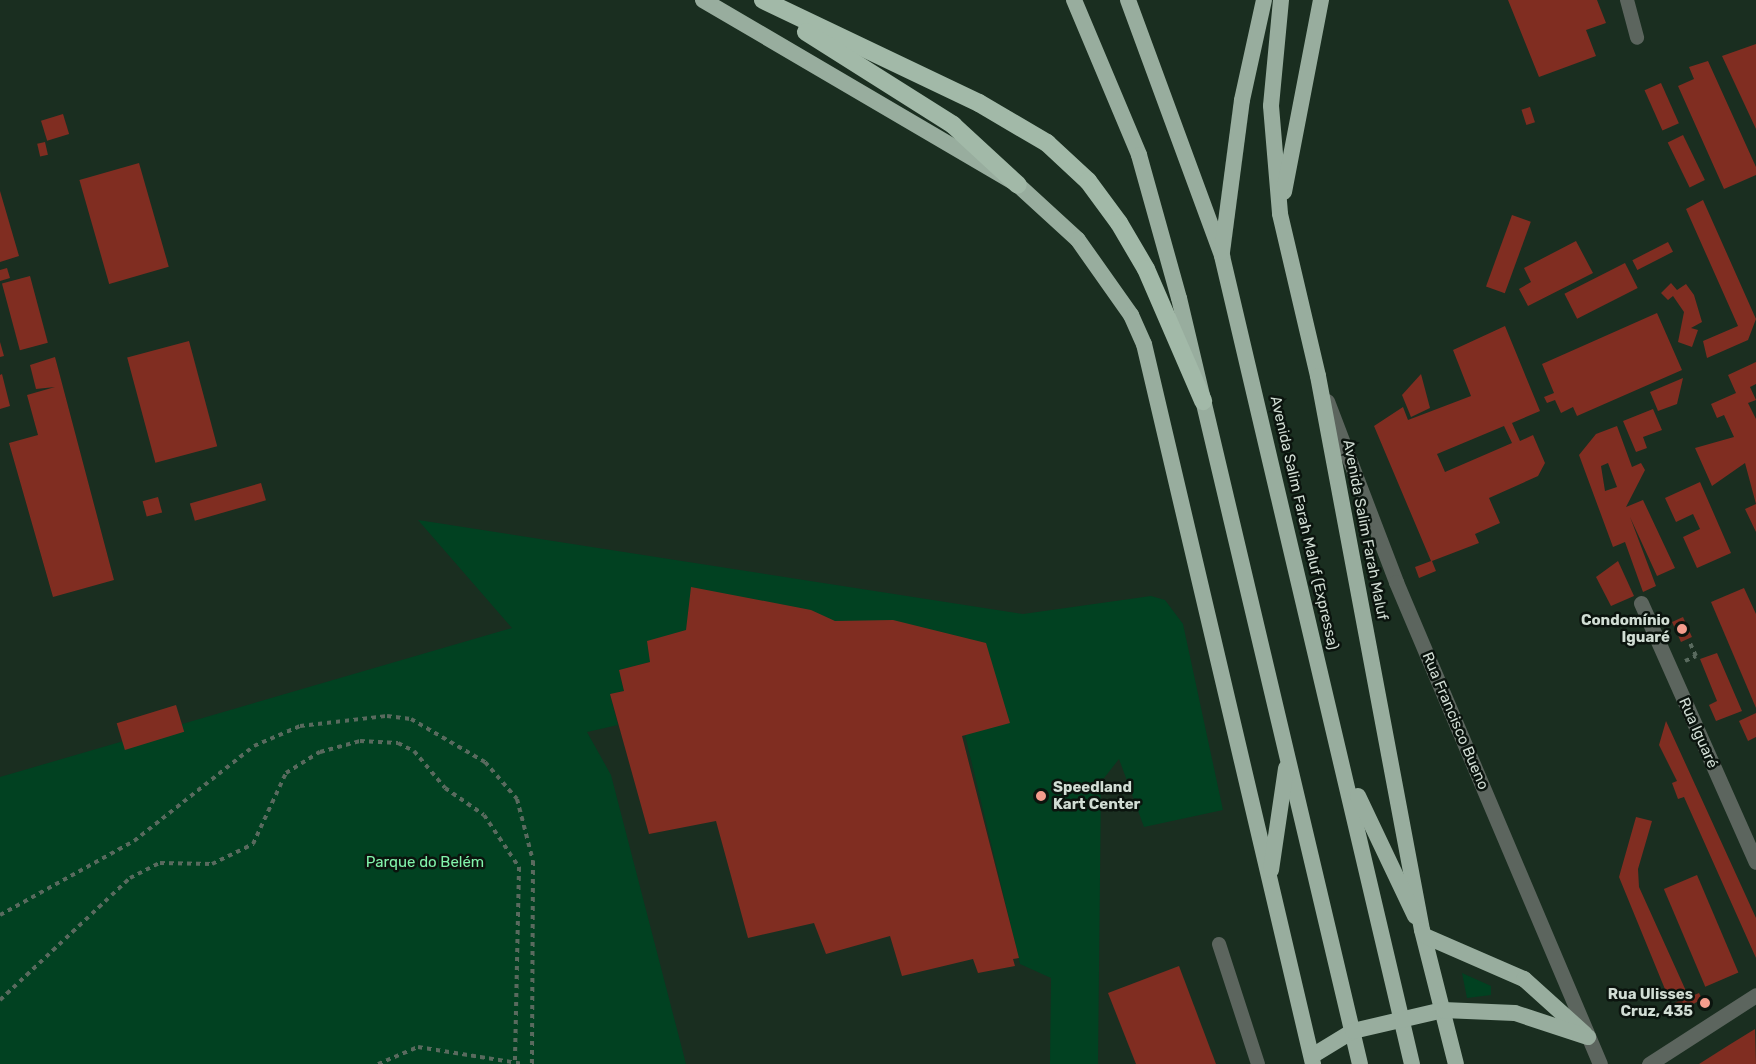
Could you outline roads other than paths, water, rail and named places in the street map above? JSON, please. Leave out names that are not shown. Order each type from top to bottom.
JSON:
[{"type":"highway","points":[[703,0],[1018,185]]},
{"type":"highway","points":[[757,0],[952,125],[1078,240],[1110,285],[1144,344],[1312,1060],[1353,1031],[1401,1017],[1443,1010],[1515,1013],[1588,1037]]},
{"type":"highway","points":[[763,0],[979,103],[1056,151],[1088,181],[1146,269],[1203,401]]},
{"type":"highway","points":[[1074,0],[1139,155],[1203,401],[1360,1064]]},
{"type":"highway","name":"Avenida Salim Farah Maluf (Expressa)","points":[[1128,0],[1222,256],[1412,1064]]},
{"type":"highway","points":[[1222,256],[1242,100],[1264,0]]},
{"type":"highway","name":"Avenida Salim Farah Maluf","points":[[1281,0],[1271,106],[1280,214],[1318,376],[1424,933],[1456,1064]]},
{"type":"highway","points":[[1280,214],[1321,0]]},
{"type":"highway","points":[[1270,878],[1288,758]]},
{"type":"highway","points":[[1343,764],[1424,933],[1524,979],[1588,1037]]},
{"type":"street","name":"Rua Francisco Bueno","points":[[1318,376],[1396,582],[1599,1062]]},
{"type":"street","name":"Rua Iguaré","points":[[1641,603],[1756,862]]},
{"type":"street","points":[[1650,1064],[1756,996]]},
{"type":"lane","points":[[1627,0],[1637,38]]},
{"type":"lane","points":[[1219,944],[1258,1064]]},
{"type":"place","name":"Condomínio Iguaré","points":[[1682,629]]},
{"type":"place","name":"Speedland Kart Center","points":[[1041,796]]},
{"type":"place","name":"Rua Ulisses Cruz, 435","points":[[1705,1003]]},
{"type":"park label","name":"Parque do Belém","points":[[425,863]]}]
